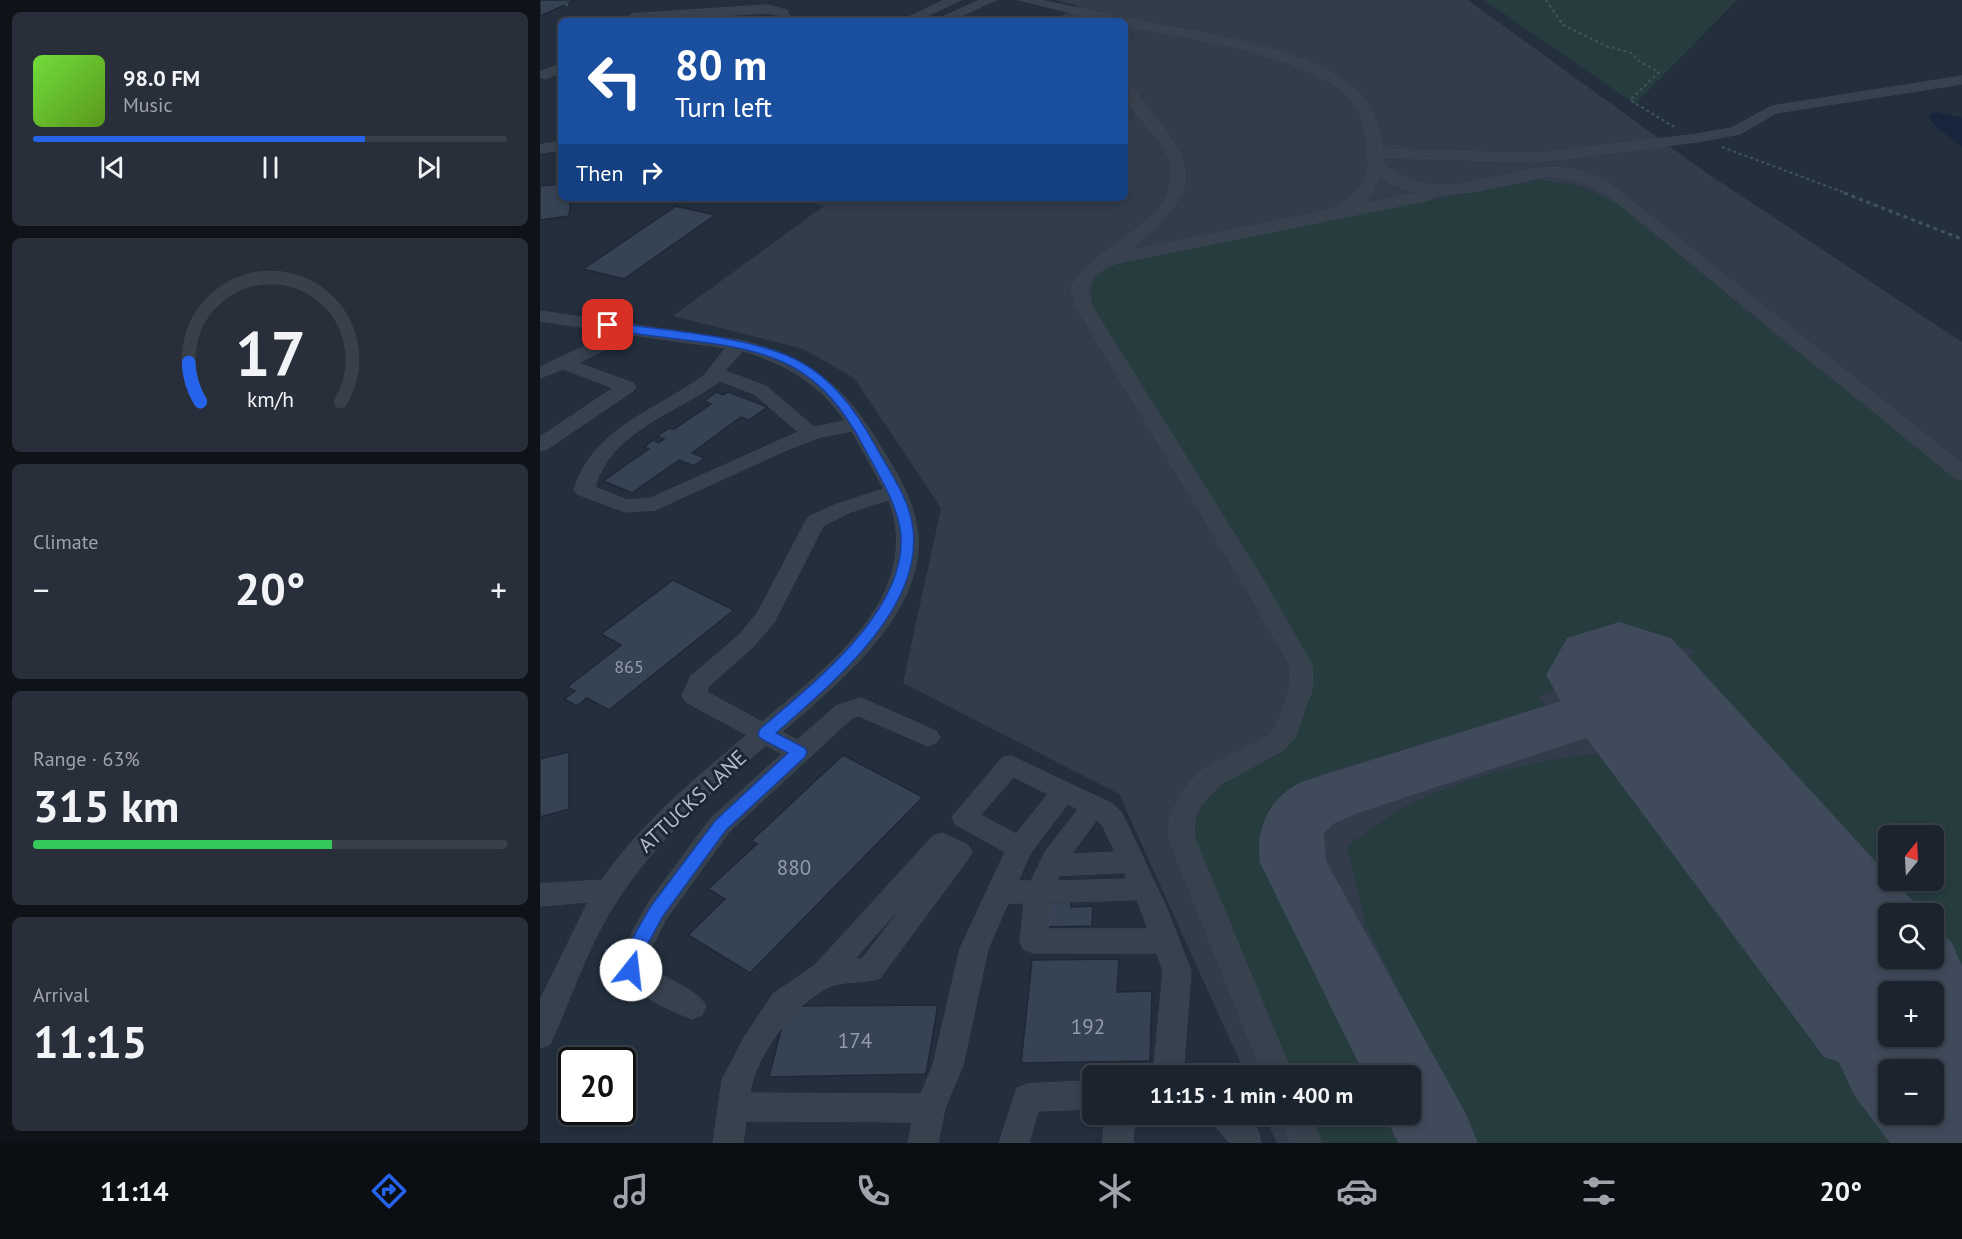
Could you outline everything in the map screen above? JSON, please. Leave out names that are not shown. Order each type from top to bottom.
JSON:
[{"type":"street","points":[[913,18],[955,0]]},
{"type":"street","points":[[947,18],[990,0]]},
{"type":"street","points":[[1025,0],[1086,17]]},
{"type":"street","points":[[633,15],[767,9],[780,11],[784,18]]},
{"type":"street","points":[[1128,22],[1273,54],[1322,72],[1341,83],[1355,96],[1365,110],[1377,161],[1391,180],[1404,186],[1424,190],[1461,190]]},
{"type":"street","points":[[545,75],[558,69]]},
{"type":"street","points":[[1377,161],[1516,159],[1707,136],[1735,131],[1772,110],[1962,80]]},
{"type":"street","points":[[1128,92],[1168,145],[1177,160],[1180,175],[1170,204],[1162,213],[1085,276],[1079,288],[1085,308],[1257,588],[1301,665],[1302,685],[1288,730],[1277,743],[1210,778],[1192,798],[1182,817],[1182,839],[1274,1065]]},
{"type":"street","points":[[540,149],[558,146]]},
{"type":"street","points":[[540,163],[558,160]]},
{"type":"street","points":[[1335,214],[1362,198],[1377,161]]},
{"type":"street","points":[[1104,261],[1526,175],[1558,172],[1598,182],[1962,474]]},
{"type":"street","name":"ATTUCKS LANE","points":[[540,316],[739,345],[769,352],[806,369],[837,396],[858,424],[903,512],[907,544],[902,574],[888,607],[878,623],[847,660],[667,820],[646,841],[609,890],[563,975],[540,1035]]},
{"type":"street","points":[[540,373],[599,346],[623,327]]},
{"type":"street","points":[[739,345],[719,365],[713,378],[622,435],[598,456],[585,478],[584,490],[625,506],[656,504],[811,434],[858,424]]},
{"type":"street","points":[[540,445],[627,387],[563,363]]},
{"type":"street","points":[[715,373],[760,390],[811,434]]},
{"type":"street","points":[[800,752],[694,696],[698,683],[748,639],[767,616],[815,522],[844,508],[894,492]]},
{"type":"street","points":[[693,1006],[631,970],[631,957],[657,911],[720,825],[844,712],[861,707],[928,737]]},
{"type":"street","points":[[1020,848],[963,817],[1011,765],[1094,806],[1113,820],[1145,889],[1177,971],[1169,1065]]},
{"type":"street","points":[[922,1143],[930,1108],[948,1065],[974,949],[1020,848],[1064,791]]},
{"type":"street","points":[[1094,806],[1050,866],[1039,892],[1033,941],[1166,942]]},
{"type":"street","points":[[728,1143],[737,1080],[755,1045],[783,1003],[825,974],[942,843],[959,852],[870,970],[825,974]]},
{"type":"street","points":[[1050,866],[1132,862]]},
{"type":"street","points":[[1000,892],[1145,889]]},
{"type":"street","points":[[540,895],[609,890]]},
{"type":"street","points":[[1014,1143],[1027,1098],[1082,1095]]},
{"type":"street","points":[[733,1107],[930,1108]]},
{"type":"street","points":[[1118,1143],[1119,1125]]},
{"type":"street","points":[[1234,1125],[1247,1140]]},
{"type":"street","points":[[1300,1125],[1307,1143]]},
{"type":"path","points":[[565,4],[570,6]]},
{"type":"shaded area","points":[[1055,0],[1468,0],[1708,174],[1962,342],[1962,1143],[1277,1143],[1269,1125],[1421,1125],[1421,1065],[1241,1065],[1119,794],[903,683],[941,508],[854,378],[803,349],[673,316],[824,206],[803,201],[1128,201],[1128,18],[1057,18],[1078,6]]},
{"type":"shaded area","points":[[1937,112],[1962,118],[1962,147],[1934,125],[1929,117],[1931,113]]},
{"type":"green space","points":[[1484,0],[1737,0],[1635,104]]},
{"type":"green space","points":[[1540,180],[1580,186],[1618,204],[1781,339],[1962,481],[1962,970],[1944,949],[1944,903],[1903,903],[1892,891],[1944,891],[1944,825],[1878,825],[1878,875],[1683,657],[1696,653],[1689,646],[1657,657],[1661,662],[1579,688],[1574,684],[1538,696],[1546,705],[1319,776],[1296,787],[1272,808],[1261,834],[1262,863],[1363,1065],[1272,1065],[1196,902],[1195,825],[1202,804],[1221,785],[1282,752],[1313,693],[1311,670],[1305,655],[1094,310],[1091,291],[1096,278],[1107,269],[1124,262],[1348,215]]},
{"type":"green space","points":[[1600,755],[1878,1116],[1878,1125],[1885,1125],[1899,1143],[1476,1143],[1366,926],[1347,846],[1401,809],[1431,795],[1500,771],[1547,761]]},
{"type":"green space","points":[[1300,1125],[1392,1125],[1402,1143],[1308,1143]]},
{"type":"building","points":[[540,0],[576,0],[540,16]]},
{"type":"building","points":[[558,184],[558,201],[571,201],[569,216],[540,220],[540,186]]},
{"type":"building","points":[[676,206],[715,215],[624,279],[583,269]]},
{"type":"building","points":[[717,392],[723,395],[728,392],[768,407],[749,420],[741,417],[692,453],[705,458],[694,466],[679,460],[632,493],[603,481],[649,449],[644,447],[653,440],[659,443],[664,439],[657,436],[669,428],[674,429],[711,404],[704,401]]},
{"type":"building","points":[[673,580],[734,610],[609,710],[587,698],[577,706],[564,699],[575,691],[567,687],[621,645],[601,634]]},
{"type":"building","points":[[569,752],[569,809],[540,817],[540,759]]},
{"type":"building","points":[[843,755],[923,797],[750,973],[688,935],[725,899],[708,889],[757,844],[751,841]]},
{"type":"building","points":[[1071,902],[1071,907],[1093,906],[1092,926],[1042,927],[1044,903]]},
{"type":"building","points":[[1119,959],[1117,992],[1152,991],[1150,1061],[1021,1063],[1032,960]]},
{"type":"building","points":[[938,1005],[926,1074],[769,1077],[787,1006]]},
{"type":"taxiway","points":[[1398,1065],[1293,863],[1291,838],[1298,819],[1313,806],[1336,795],[1638,699]]},
{"type":"taxiway","points":[[1421,1109],[1439,1143]]},
{"type":"runway","points":[[1619,675],[1878,988]]},
{"type":"runway","points":[[1928,1047],[1962,1088]]},
{"type":"route","points":[[608,325],[754,348],[782,357],[806,369],[826,384],[858,424],[894,492],[903,512],[907,529],[906,560],[902,574],[888,607],[878,623],[835,672],[765,734],[800,752],[720,825],[657,911],[631,957],[629,964],[631,970]]}]
